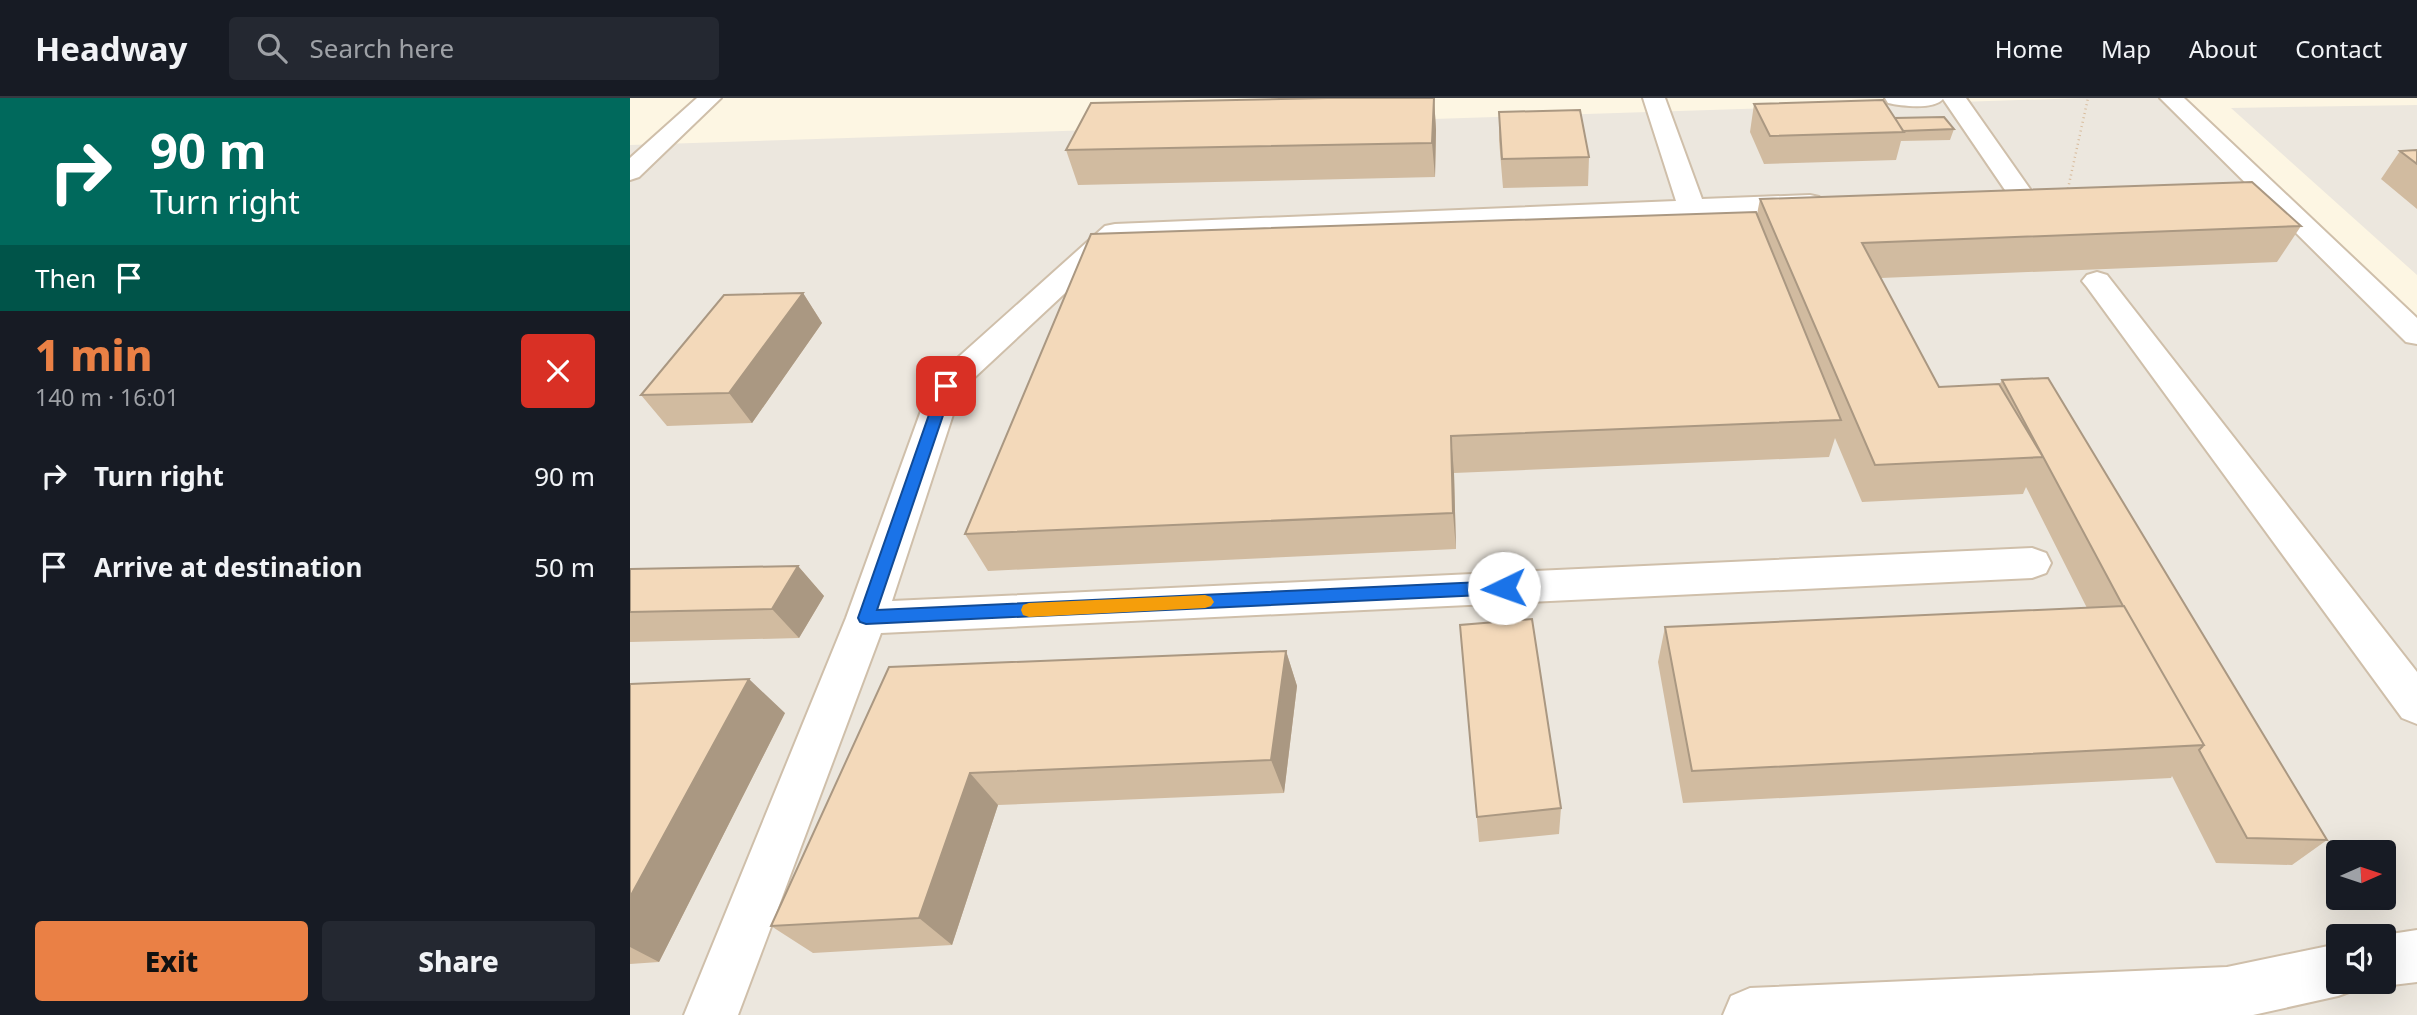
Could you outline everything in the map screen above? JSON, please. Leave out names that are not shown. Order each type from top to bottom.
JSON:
[{"type":"street","points":[[630,172],[710,98]]},
{"type":"street","points":[[1654,98],[1692,208]]},
{"type":"street","points":[[1896,98],[1933,98]]},
{"type":"street","points":[[1954,98],[2029,206]]},
{"type":"street","points":[[2171,98],[2417,335]]},
{"type":"street","points":[[711,1015],[866,618],[946,386],[1115,232],[1836,201]]},
{"type":"street","points":[[2097,281],[2417,705]]},
{"type":"street","points":[[866,618],[2032,563]]},
{"type":"street","points":[[1750,1015],[2227,994],[2326,973]]},
{"type":"path","points":[[2029,206],[2065,203],[2088,98]]},
{"type":"shaded area","points":[[2084,98],[2158,98],[2417,342],[2417,1015],[630,1015],[630,145]]},
{"type":"shaded area","points":[[2417,105],[2417,275],[2231,108]]},
{"type":"building","points":[[1434,98],[1432,143],[1066,150],[1091,103]]},
{"type":"building","points":[[1883,100],[1904,132],[1770,136],[1754,104]]},
{"type":"building","points":[[1580,110],[1589,157],[1502,159],[1499,112]]},
{"type":"building","points":[[1944,117],[1954,129],[1903,131],[1895,118]]},
{"type":"building","points":[[2417,150],[2417,164],[2400,151]]},
{"type":"building","points":[[2252,182],[2301,226],[1862,243],[1939,387],[1999,384],[2043,457],[1875,465],[1760,199]]},
{"type":"building","points":[[1756,212],[1841,420],[1451,436],[1453,513],[965,534],[1091,234]]},
{"type":"building","points":[[803,293],[729,393],[641,395],[724,295]]},
{"type":"building","points":[[2048,378],[2327,840],[2247,838],[2199,750],[2204,745],[2123,606],[2002,380]]},
{"type":"building","points":[[798,566],[772,609],[630,612],[630,569]]},
{"type":"building","points":[[2124,606],[2204,745],[1692,771],[1665,627]]},
{"type":"building","points":[[1532,619],[1561,808],[1477,817],[1460,625]]},
{"type":"building","points":[[1286,651],[1271,760],[970,773],[919,918],[771,926],[889,667]]},
{"type":"building","points":[[749,679],[630,897],[630,684]]},
{"type":"slow traffic","points":[[1029,610],[1205,602]]},
{"type":"route","points":[[946,386],[866,618],[1504,588]]}]
